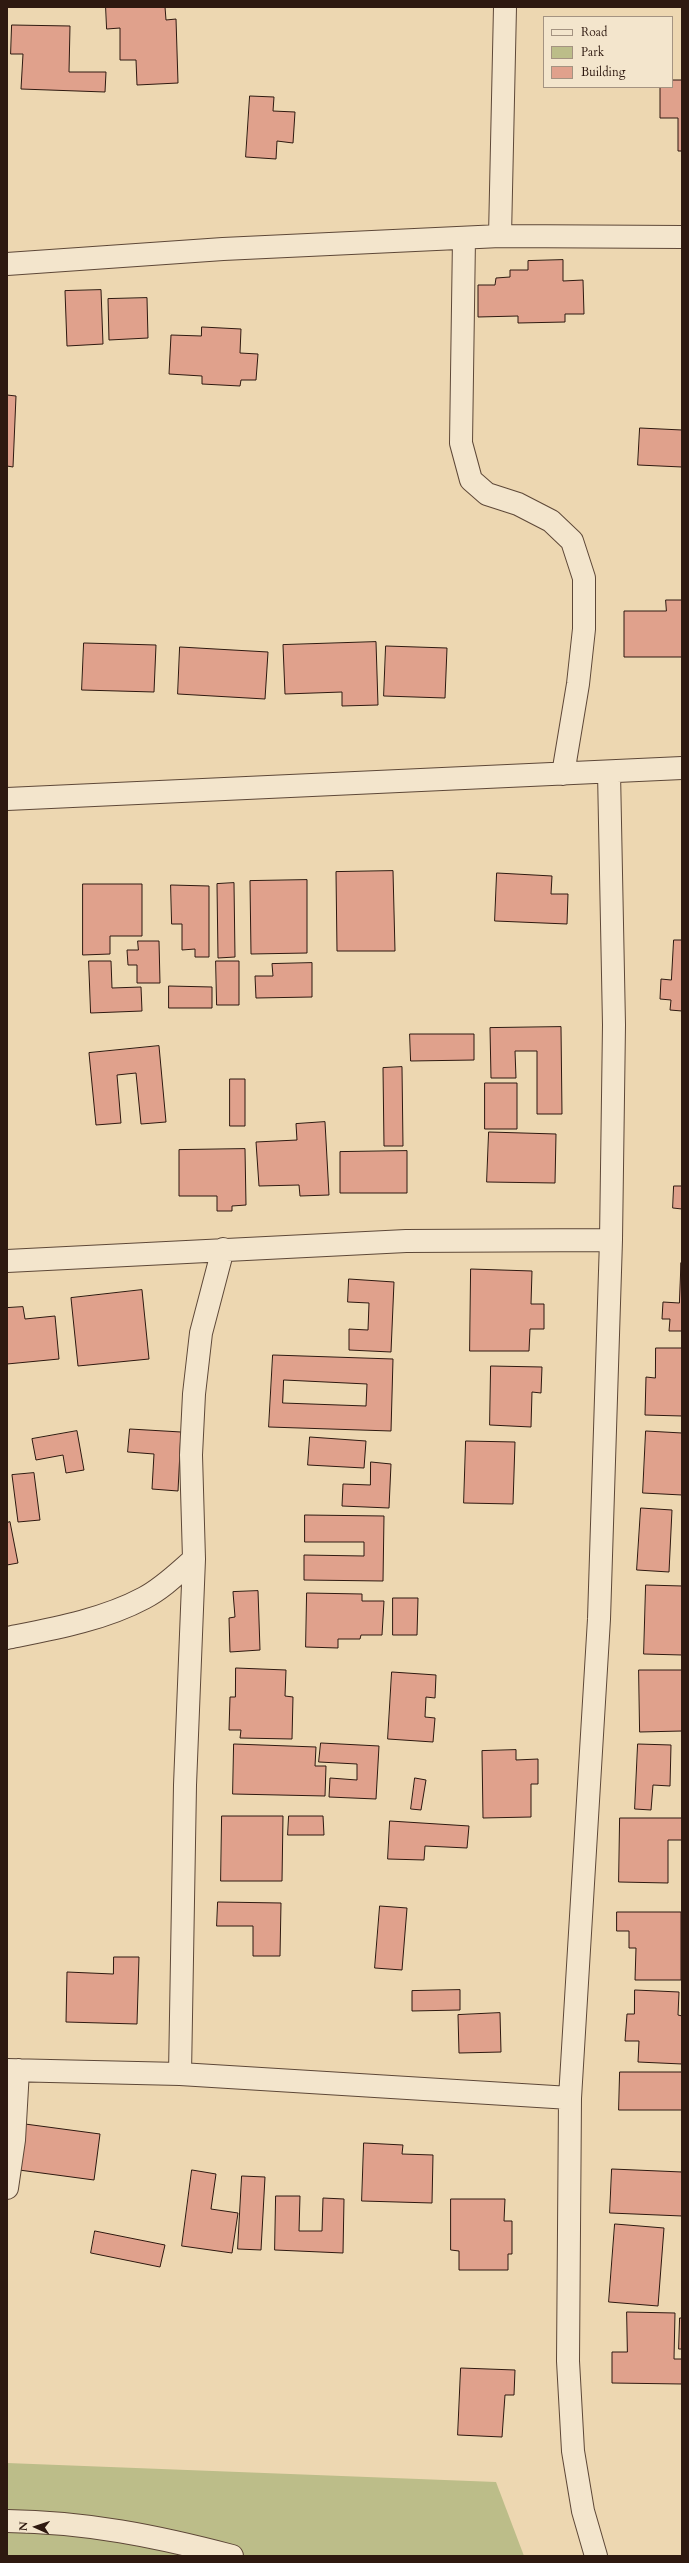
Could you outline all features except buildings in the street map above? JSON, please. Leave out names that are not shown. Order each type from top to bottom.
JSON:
[{"type":"street","points":[[500,236],[505,7]]},
{"type":"street","points":[[7,264],[223,249],[500,236],[682,237]]},
{"type":"street","points":[[464,238],[461,443],[471,480],[487,494],[518,504],[551,521],[572,541],[584,578],[583,636],[563,774]]},
{"type":"street","points":[[7,799],[682,768]]},
{"type":"street","points":[[596,2556],[583,2511],[573,2451],[570,2391],[570,2098],[599,1619],[610,1240],[614,1025],[609,772]]},
{"type":"street","points":[[7,1261],[406,1240],[610,1240]]},
{"type":"street","points":[[180,2074],[185,1785],[194,1559],[191,1455],[194,1394],[201,1334],[223,1249]]},
{"type":"street","points":[[7,1638],[96,1617],[144,1599],[169,1582],[194,1559]]},
{"type":"street","points":[[7,2188],[14,2140],[12,2070],[180,2074],[570,2098]]},
{"type":"street","points":[[7,2521],[87,2525],[182,2543],[232,2556]]},
{"type":"green space","points":[[7,2463],[496,2482],[524,2556],[7,2556]]}]
